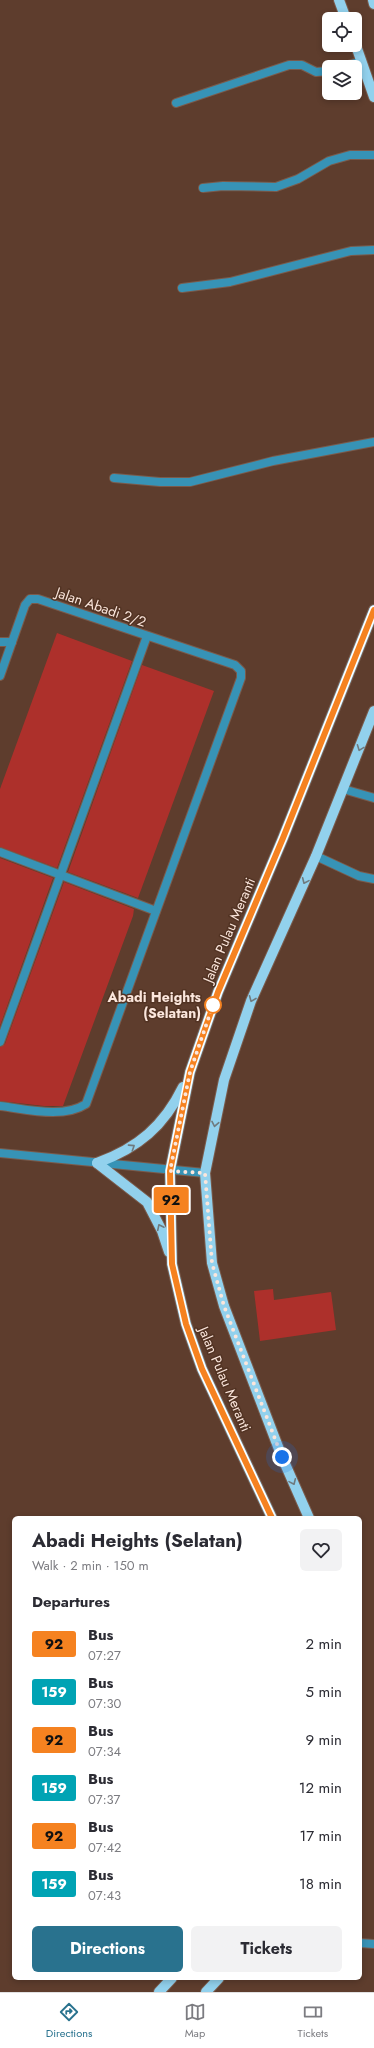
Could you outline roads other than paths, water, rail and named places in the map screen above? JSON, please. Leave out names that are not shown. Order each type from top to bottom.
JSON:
[{"type":"main road","points":[[339,0],[343,12]]},
{"type":"main road","points":[[372,0],[374,4]]},
{"type":"main road","points":[[362,61],[374,97]]},
{"type":"main road","name":"Jalan Pulau Meranti","points":[[271,1516],[202,1369],[186,1324],[172,1264],[170,1171],[190,1072],[218,992],[283,838],[374,610]]},
{"type":"main road","name":"Jalan Pulau Meranti","points":[[308,1516],[282,1457],[224,1306],[212,1263],[205,1173],[224,1080],[251,1000],[316,856],[374,711]]},
{"type":"main road","points":[[96,1164],[116,1156],[134,1146],[163,1121],[174,1106],[190,1072]]},
{"type":"main road","points":[[96,1164],[147,1202],[162,1231],[172,1264]]},
{"type":"main road","points":[[159,1992],[170,1980]]},
{"type":"main road","points":[[206,1992],[217,1980]]},
{"type":"street","points":[[176,103],[289,65],[302,65],[316,72],[322,72]]},
{"type":"street","points":[[203,188],[223,186],[276,187],[298,179],[330,161],[350,156],[374,155]]},
{"type":"street","points":[[182,288],[230,282],[351,251],[374,250]]},
{"type":"street","points":[[114,478],[160,482],[190,482],[273,461],[374,442]]},
{"type":"street","name":"Jalan Abadi 2/2","points":[[0,676],[25,605],[30,599],[38,599],[235,665],[241,671],[241,678],[156,911]]},
{"type":"street","points":[[0,1042],[147,636]]},
{"type":"street","points":[[0,642],[12,642]]},
{"type":"street","points":[[343,789],[374,798]]},
{"type":"street","points":[[0,852],[156,911],[86,1104],[79,1109],[63,1113],[0,1106]]},
{"type":"street","points":[[316,856],[359,876],[374,879]]},
{"type":"street","points":[[0,1153],[96,1164],[205,1173]]},
{"type":"street","points":[[362,1943],[374,1944]]},
{"type":"place","name":"Abadi Heights (Selatan)","points":[[213,1005]]}]
